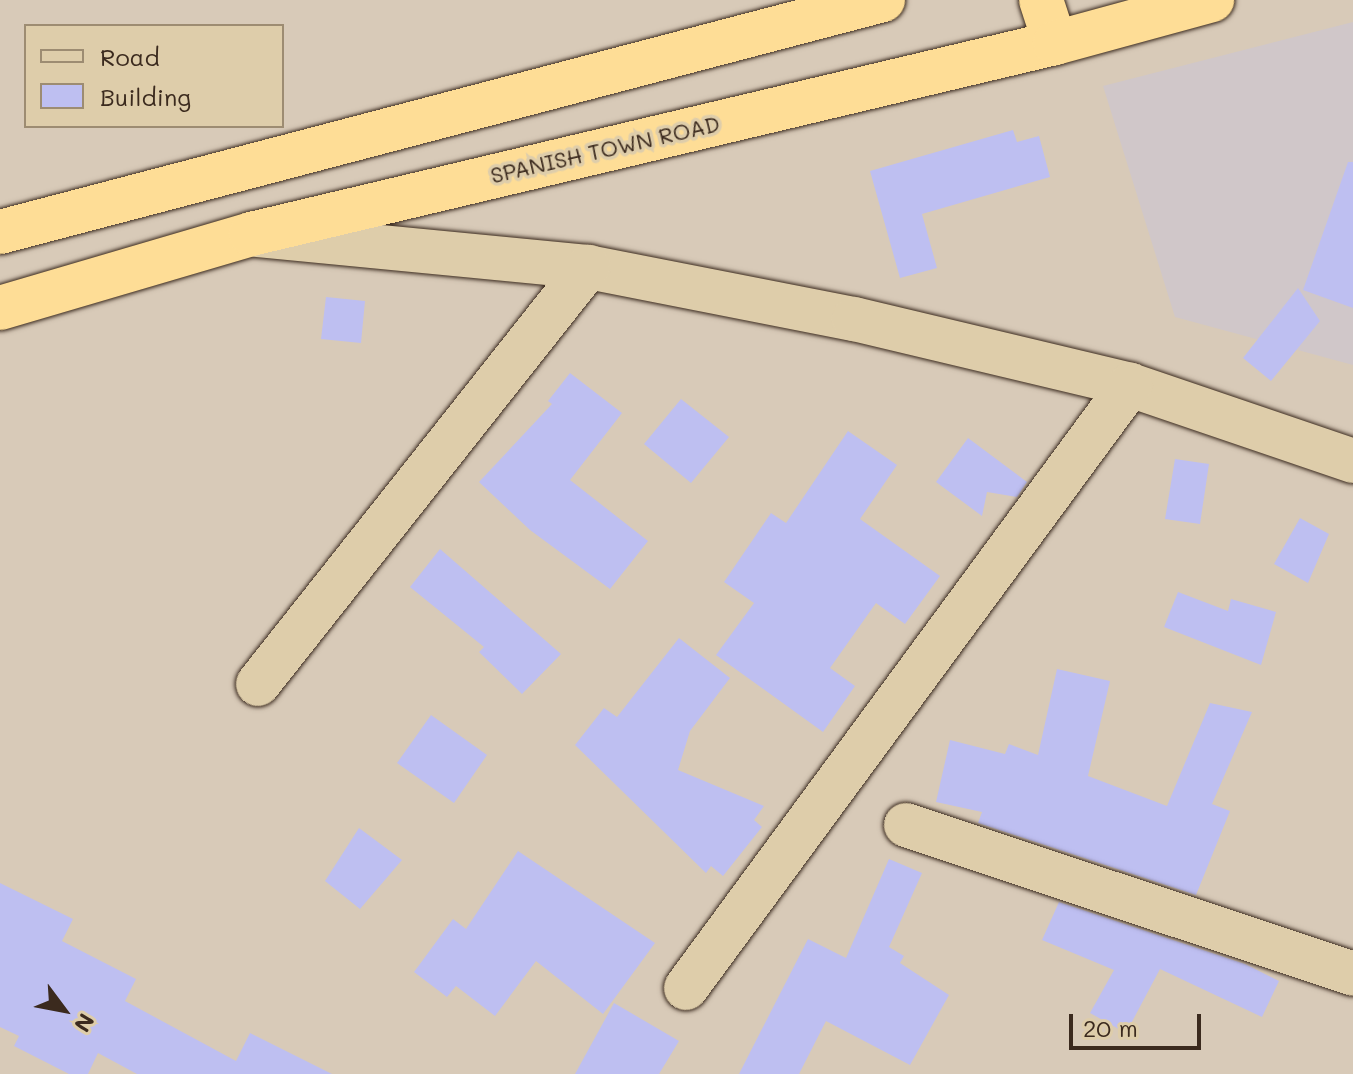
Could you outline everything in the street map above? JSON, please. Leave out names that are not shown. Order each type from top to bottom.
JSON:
[{"type":"highway","points":[[0,232],[883,0]]},
{"type":"highway","points":[[1041,0],[1055,43]]},
{"type":"highway","name":"SPANISH TOWN ROAD","points":[[0,308],[251,234],[1055,43],[1212,0]]},
{"type":"street","points":[[251,234],[588,267],[854,319],[1130,385],[1353,461]]},
{"type":"street","points":[[258,684],[588,267]]},
{"type":"street","points":[[686,988],[1130,385]]},
{"type":"street","points":[[906,825],[1353,974]]},
{"type":"shaded area","points":[[1353,22],[1353,365],[1175,317],[1103,86]]},
{"type":"building","points":[[1013,130],[1017,142],[1039,136],[1050,177],[922,214],[937,268],[900,278],[870,171]]},
{"type":"building","points":[[1348,162],[1353,162],[1353,308],[1303,290]]},
{"type":"building","points":[[1298,288],[1320,321],[1271,381],[1243,358]]},
{"type":"building","points":[[326,297],[365,301],[361,343],[321,339]]},
{"type":"building","points":[[570,373],[622,413],[570,480],[648,541],[610,589],[530,530],[479,482],[552,404],[548,401]]},
{"type":"building","points":[[681,399],[729,437],[691,483],[644,444]]},
{"type":"building","points":[[848,431],[897,465],[860,519],[940,576],[905,624],[876,603],[830,668],[855,686],[823,732],[716,655],[754,603],[724,582],[771,513],[786,523]]},
{"type":"building","points":[[968,438],[1027,482],[1017,497],[987,492],[982,516],[936,482]]},
{"type":"building","points":[[1175,459],[1209,464],[1200,524],[1165,519]]},
{"type":"building","points":[[1300,518],[1329,534],[1308,583],[1274,564]]},
{"type":"building","points":[[440,549],[561,654],[522,694],[479,652],[484,647],[410,587]]},
{"type":"building","points":[[1178,592],[1228,611],[1231,599],[1276,612],[1261,665],[1164,627]]},
{"type":"building","points":[[679,638],[730,678],[690,731],[678,770],[764,806],[754,820],[762,827],[723,876],[711,866],[706,873],[575,745],[604,708],[617,717]]},
{"type":"building","points":[[1057,669],[1110,681],[1088,776],[1167,806],[1210,703],[1252,712],[1212,804],[1230,811],[1196,895],[978,823],[982,812],[936,802],[950,740],[1005,754],[1009,744],[1038,755]]},
{"type":"building","points":[[431,715],[487,755],[454,803],[397,763]]},
{"type":"building","points":[[359,828],[402,860],[360,909],[325,881]]},
{"type":"building","points":[[518,851],[655,943],[603,1014],[536,961],[495,1016],[456,986],[447,997],[414,972],[453,919],[466,929]]},
{"type":"building","points":[[889,859],[922,873],[889,947],[904,956],[900,963],[949,995],[910,1065],[826,1021],[799,1074],[739,1074],[808,939],[846,958]]},
{"type":"building","points":[[0,883],[73,919],[62,941],[136,979],[125,1001],[236,1061],[250,1033],[332,1074],[137,1074],[98,1053],[88,1074],[69,1074],[14,1046],[19,1036],[0,1027]]},
{"type":"building","points":[[1059,902],[1245,964],[1279,981],[1262,1017],[1160,969],[1126,1033],[1090,1013],[1114,970],[1042,940]]},
{"type":"building","points":[[614,1003],[679,1041],[659,1074],[575,1074]]}]
